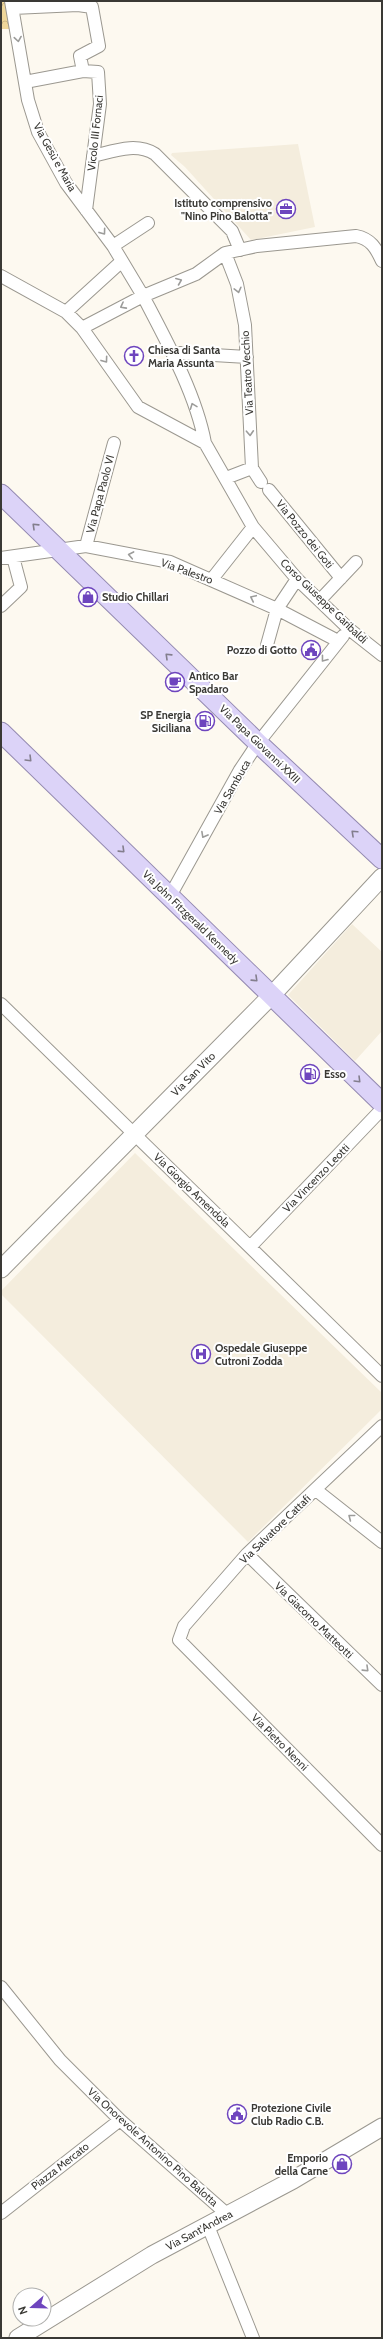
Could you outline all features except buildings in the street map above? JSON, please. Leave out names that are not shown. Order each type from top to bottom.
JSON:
[{"type":"main road","name":"Via Papa Giovanni XXIII","points":[[1,494],[258,743],[382,859]]},
{"type":"main road","name":"Via John Fitzgerald Kennedy","points":[[1,732],[382,1103]]},
{"type":"street","points":[[12,5],[79,3],[92,7],[99,46],[80,56],[83,70],[25,82]]},
{"type":"street","name":"Via Gesù e Maria","points":[[12,5],[25,82],[32,115],[38,132],[66,182],[113,246],[143,296]]},
{"type":"street","name":"Vicolo III Fornaci","points":[[83,70],[98,72],[100,104],[86,210]]},
{"type":"street","points":[[94,156],[140,147],[155,154],[232,231],[240,250]]},
{"type":"street","points":[[113,246],[148,223]]},
{"type":"street","points":[[82,328],[143,296],[196,274],[225,254],[240,250],[258,246],[356,236],[367,239],[371,242],[382,261]]},
{"type":"street","name":"Via Teatro Vecchio","points":[[225,254],[237,284],[242,307],[247,357],[252,468]]},
{"type":"street","points":[[66,312],[122,261]]},
{"type":"street","name":"Corso Giuseppe Garibaldi","points":[[1,276],[66,312],[82,328],[138,407],[204,443]]},
{"type":"street","name":"Corso Giuseppe Garibaldi","points":[[143,296],[174,355],[202,428],[204,443],[226,478],[253,528],[297,579],[321,599],[349,629],[382,656]]},
{"type":"street","points":[[174,355],[180,353],[247,357]]},
{"type":"street","name":"Via Papa Paolo VI","points":[[86,546],[114,443]]},
{"type":"street","points":[[226,478],[252,468]]},
{"type":"street","name":"Via Pozzo dei Goti","points":[[252,468],[265,486],[341,578]]},
{"type":"street","points":[[212,579],[253,528]]},
{"type":"street","name":"Via Palestro","points":[[7,557],[86,546],[170,562],[212,579],[277,609],[338,641]]},
{"type":"street","points":[[1,606],[21,587],[7,557]]},
{"type":"street","name":"Via Pozzo dei Goti","points":[[321,599],[356,562]]},
{"type":"street","points":[[267,645],[277,609],[297,579]]},
{"type":"street","name":"Via Sambuca","points":[[170,896],[240,770],[258,743],[349,629]]},
{"type":"street","name":"Via San Vito","points":[[1,1269],[134,1133],[272,996],[382,877]]},
{"type":"street","name":"Via Giorgio Amendola","points":[[1,1004],[382,1376]]},
{"type":"street","name":"Via Vincenzo Leotti","points":[[250,1247],[382,1109]]},
{"type":"street","name":"Via Salvatore Cattafi","points":[[179,1640],[184,1626],[247,1554],[382,1426]]},
{"type":"street","points":[[316,1490],[381,1538]]},
{"type":"street","name":"Via Giacomo Matteotti","points":[[247,1554],[382,1685]]},
{"type":"street","name":"Via Pietro Nenni","points":[[179,1640],[382,1845]]},
{"type":"street","name":"Via Onorevole Antonino Pino Balotta","points":[[1,1987],[60,2060],[120,2120],[228,2215]]},
{"type":"street","name":"Piazza Mercato","points":[[1,2213],[120,2120]]},
{"type":"street","name":"Via Sant'Andrea","points":[[18,2338],[152,2255],[293,2180],[382,2127]]},
{"type":"street","points":[[208,2226],[253,2338]]},
{"type":"shaded area","points":[[298,144],[315,227],[251,240],[185,167],[171,155],[172,153]]},
{"type":"shaded area","points":[[352,924],[382,952],[382,1031],[355,1061],[288,995]]},
{"type":"shaded area","name":"Ospedale Giuseppe Cutroni Zodda","points":[[135,1153],[382,1393],[382,1409],[248,1542],[1,1294],[1,1291]]},
{"type":"green space","points":[[1,1],[5,1],[10,29],[1,29]]},
{"type":"place","name":"Istituto comprensivo \"Nino Pino Balotta\"","points":[[286,209]]},
{"type":"place","name":"Chiesa di Santa Maria Assunta","points":[[134,356]]},
{"type":"place","name":"Studio Chillari","points":[[88,597]]},
{"type":"place","name":"Pozzo di Gotto","points":[[311,650]]},
{"type":"place","name":"Antico Bar Spadaro","points":[[175,682]]},
{"type":"place","name":"SP Energia Siciliana","points":[[205,721]]},
{"type":"place","name":"Esso","points":[[310,1074]]},
{"type":"place","name":"Ospedale Giuseppe Cutroni Zodda","points":[[201,1354]]},
{"type":"place","name":"Protezione Civile Club Radio C.B.","points":[[237,2114]]},
{"type":"place","name":"Emporio della Carne","points":[[342,2164]]}]
